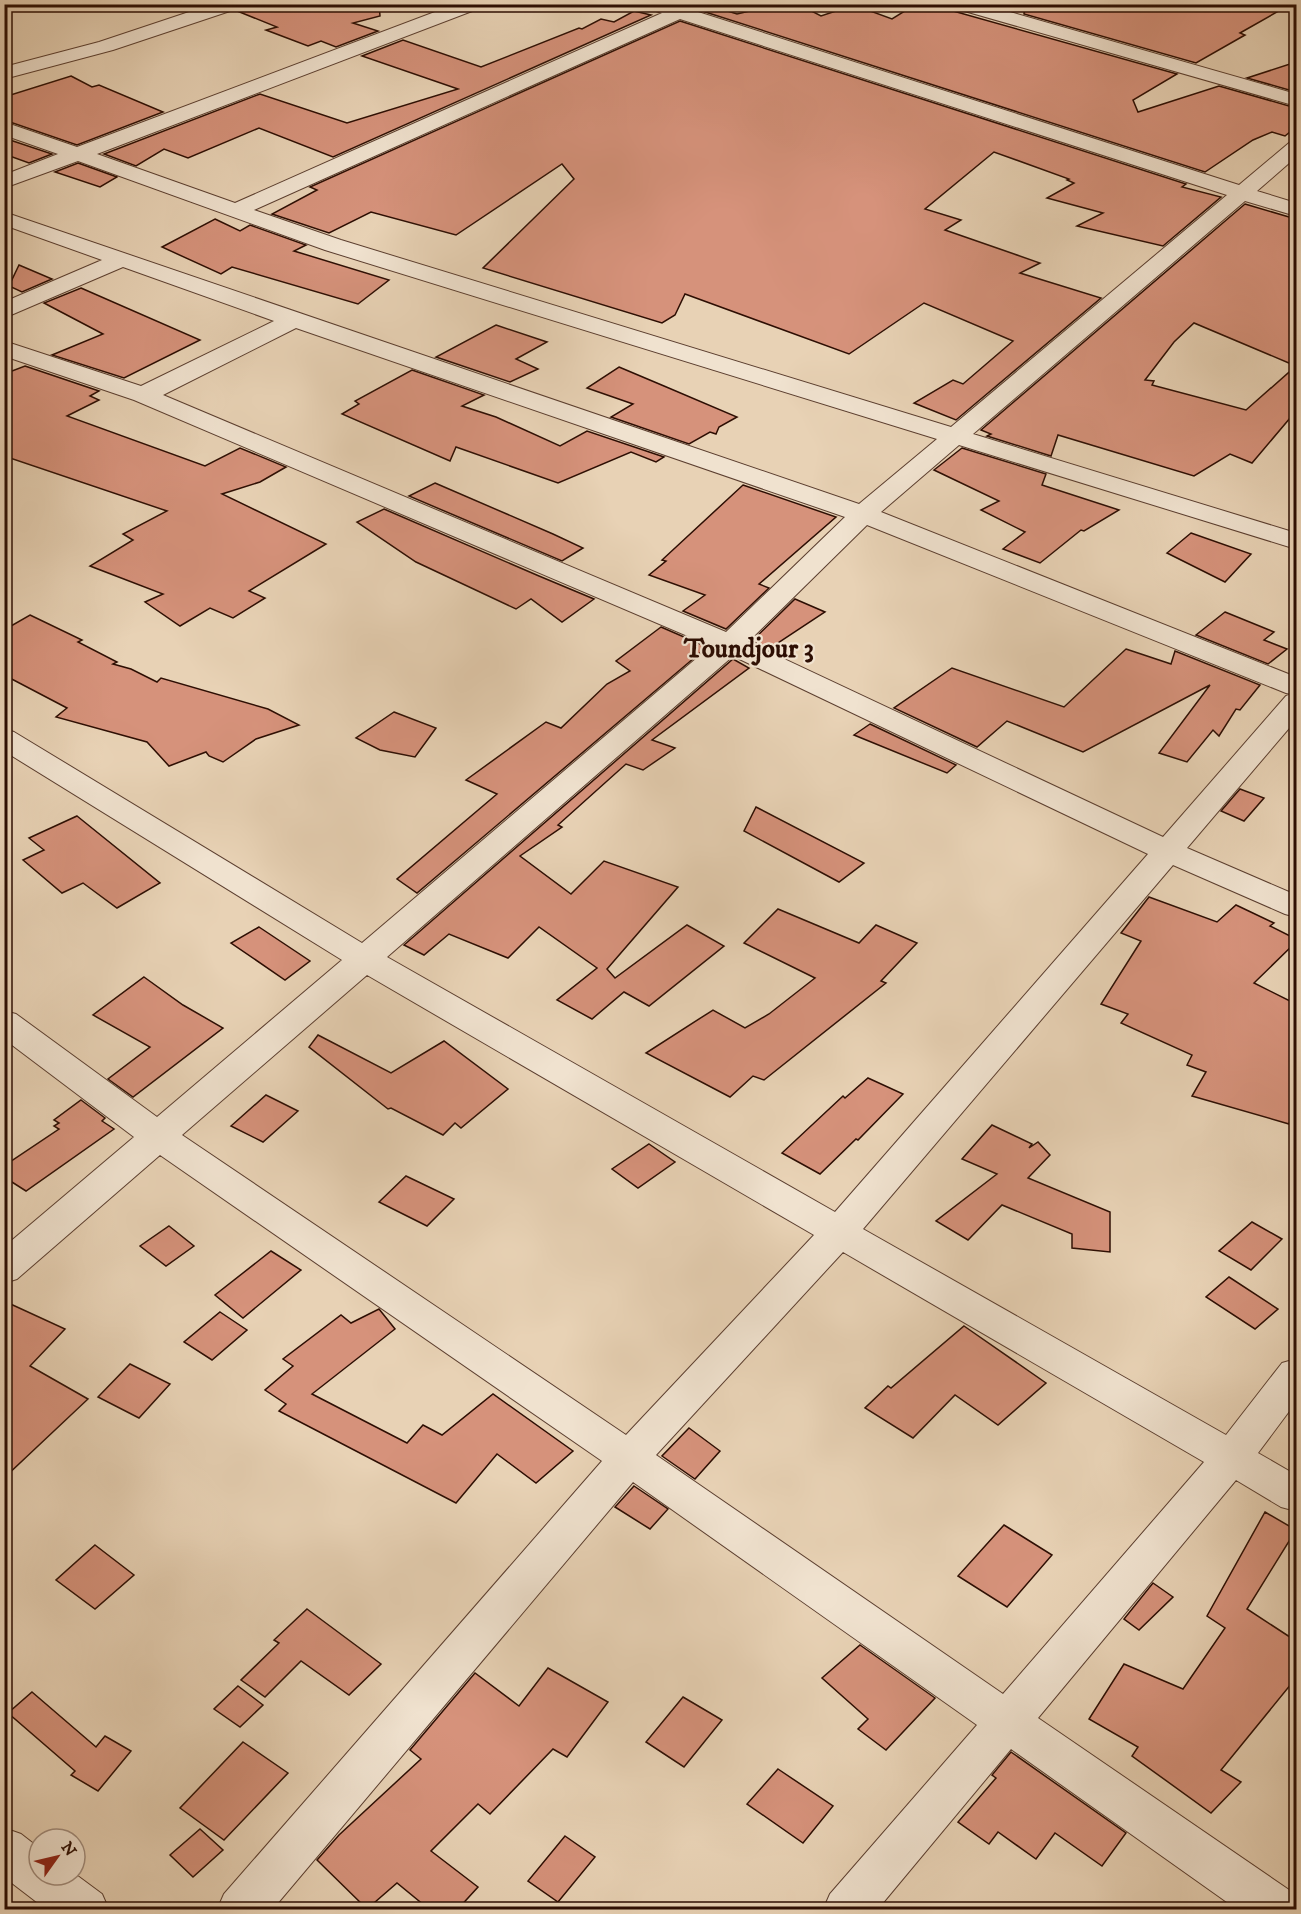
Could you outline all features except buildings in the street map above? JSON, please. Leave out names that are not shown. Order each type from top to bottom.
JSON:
[{"type":"street","points":[[4,73],[106,46],[233,4]]},
{"type":"street","points":[[4,182],[474,4]]},
{"type":"street","points":[[653,4],[686,8],[1296,210]]},
{"type":"street","points":[[960,4],[1296,100]]},
{"type":"street","points":[[236,210],[686,8]]},
{"type":"street","points":[[4,128],[333,245],[1296,541]]},
{"type":"street","points":[[4,1269],[730,644],[863,514],[1296,147]]},
{"type":"street","points":[[4,218],[294,320],[863,514],[1296,687]]},
{"type":"street","points":[[4,311],[121,260]]},
{"type":"street","points":[[143,395],[294,320]]},
{"type":"street","points":[[4,348],[143,395],[730,644],[1168,850],[1296,907]]},
{"type":"street","points":[[241,1910],[629,1458],[838,1233],[1296,702]]},
{"type":"street","points":[[4,738],[363,958],[1296,1495]]},
{"type":"street","points":[[4,1022],[158,1136],[629,1458],[1278,1910]]},
{"type":"street","points":[[846,1910],[1006,1719],[1232,1457],[1296,1374]]},
{"type":"street","points":[[4,1849],[85,1910]]},
{"type":"district","name":"Toundjour 3","points":[[749,649]]}]
